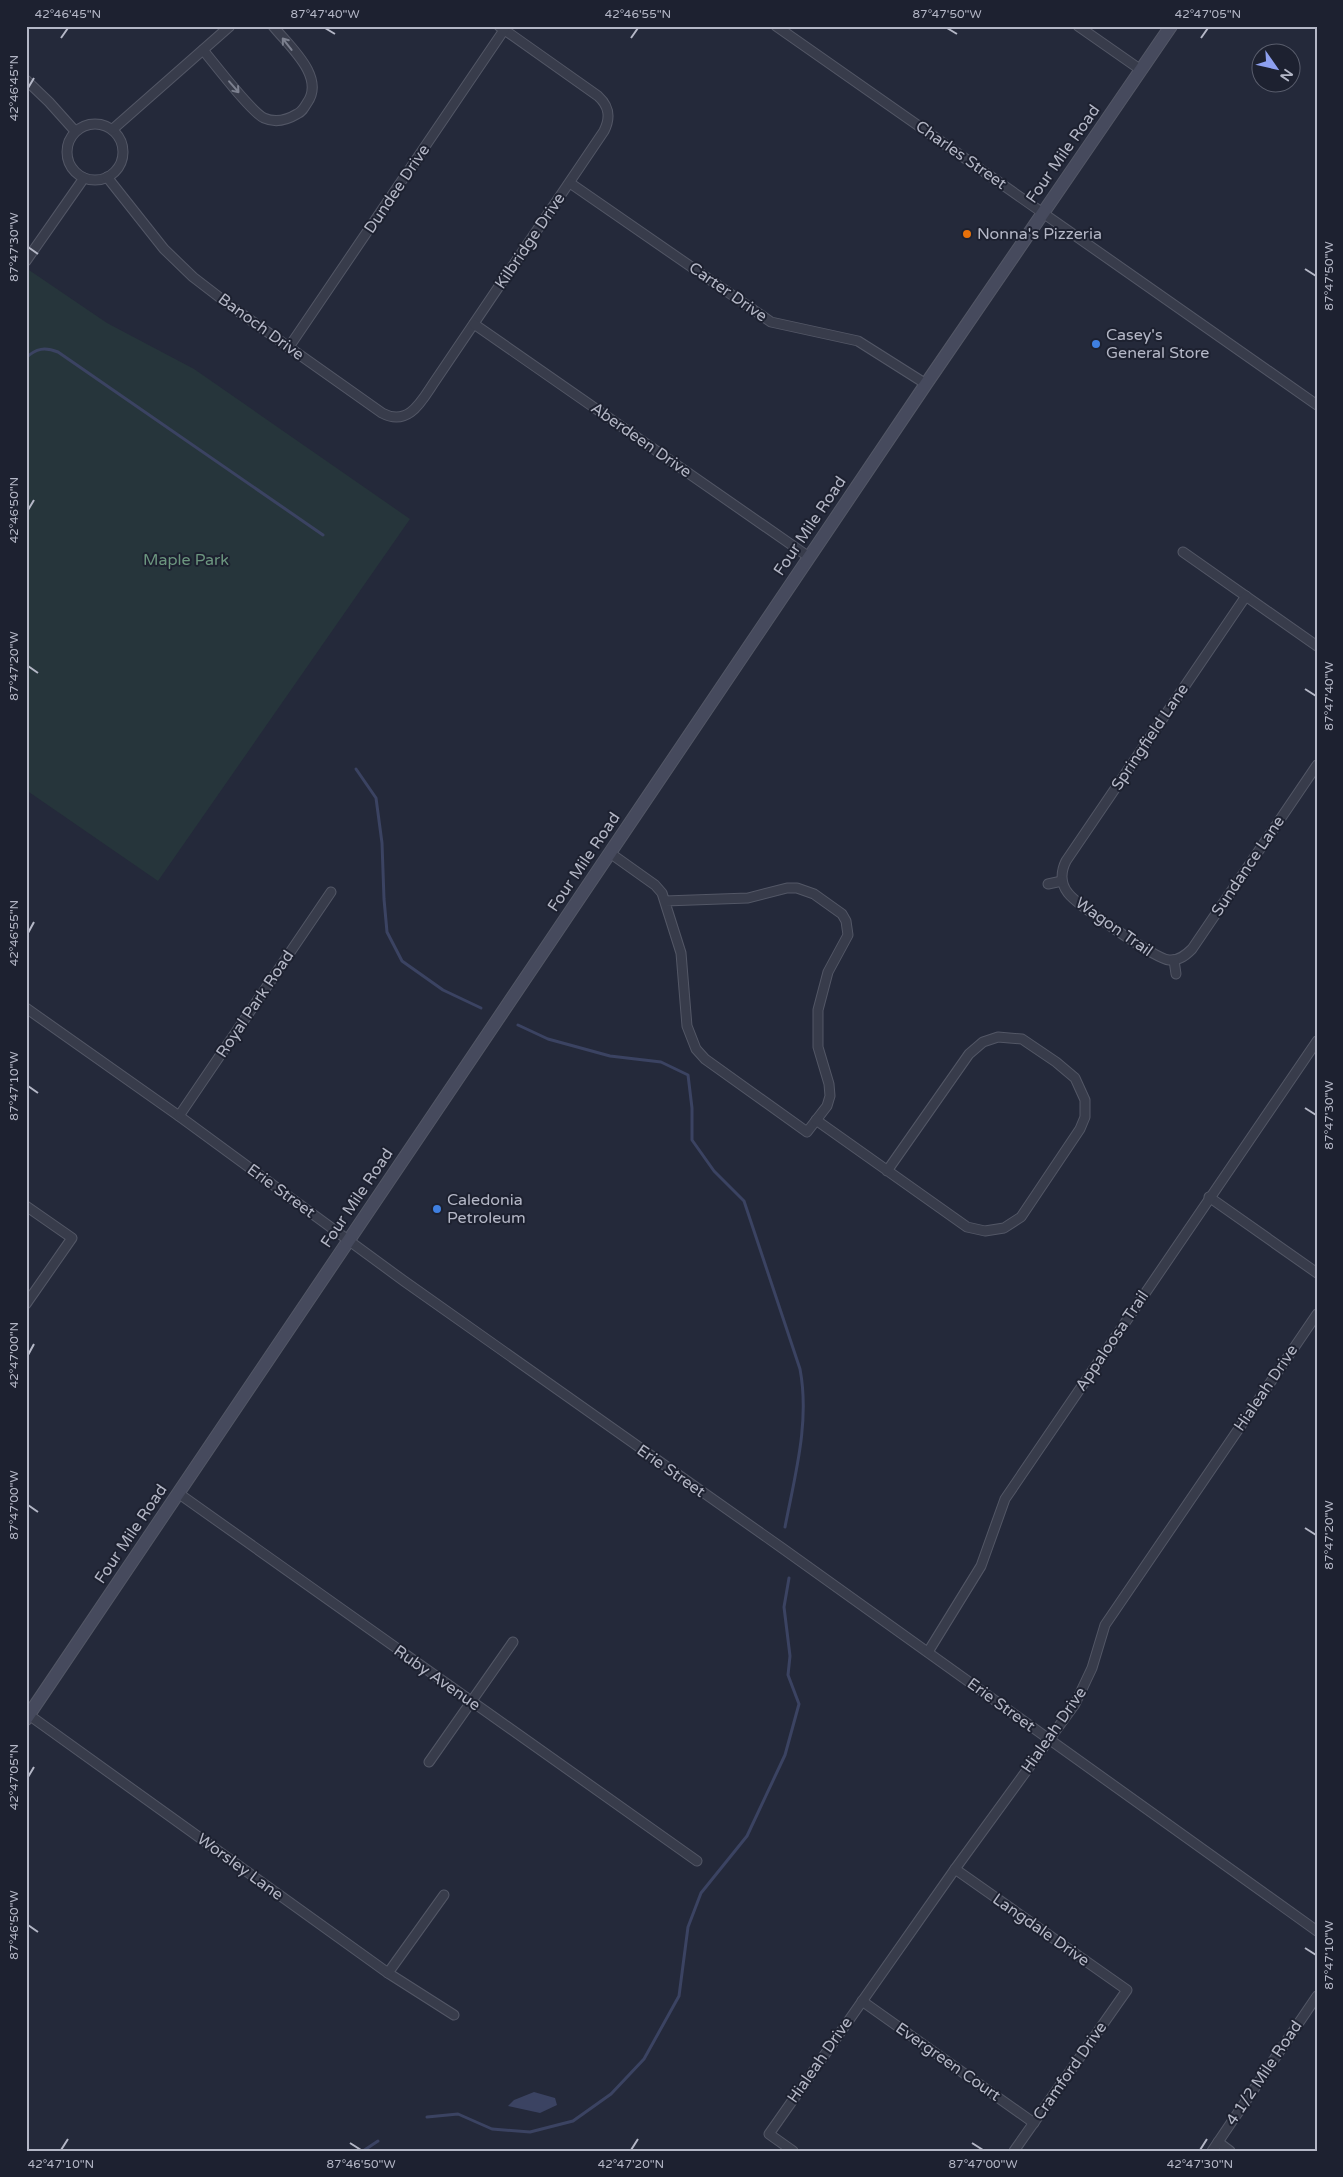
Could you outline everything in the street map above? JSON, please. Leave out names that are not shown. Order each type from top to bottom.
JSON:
[{"type":"main road","name":"Four Mile Road","points":[[28,1717],[809,557],[1171,26]]},
{"type":"street","points":[[112,129],[229,26]]},
{"type":"street","points":[[203,50],[259,114],[273,120],[286,120],[301,112],[312,97],[314,87],[311,74],[273,26]]},
{"type":"street","name":"Charles Street","points":[[776,26],[1317,406]]},
{"type":"street","points":[[1078,26],[1141,70]]},
{"type":"street","name":"Kilbridge Drive","points":[[433,384],[604,131],[609,120],[607,108],[598,96],[502,28]]},
{"type":"street","name":"Dundee Drive","points":[[289,347],[502,28]]},
{"type":"street","points":[[26,80],[75,131]]},
{"type":"street","points":[[96,123],[112,129],[123,145],[123,155],[120,164],[107,177],[99,180],[84,178],[72,170],[67,157],[67,143],[75,131],[85,125],[96,123]]},
{"type":"street","name":"Banoch Drive","points":[[107,177],[164,249],[193,277],[385,415],[394,417],[406,416],[414,411],[433,384]]},
{"type":"street","points":[[27,258],[84,178]]},
{"type":"street","name":"Carter Drive","points":[[570,182],[771,322],[858,341],[926,384]]},
{"type":"street","name":"Aberdeen Drive","points":[[474,324],[809,557]]},
{"type":"street","points":[[1182,552],[1317,646]]},
{"type":"street","name":"Springfield Lane","points":[[1062,881],[1063,866],[1066,861],[1246,596]]},
{"type":"street","name":"Sundance Lane","points":[[1174,960],[1187,955],[1192,949],[1317,765]]},
{"type":"street","points":[[610,853],[655,885],[665,901],[668,919],[681,953],[688,1026],[696,1049],[705,1059],[807,1132],[827,1106],[830,1096],[829,1084],[818,1047],[818,1010],[828,972],[844,942],[848,928],[842,914],[806,890],[797,888],[748,898],[665,901]]},
{"type":"street","points":[[1048,884],[1062,881]]},
{"type":"street","name":"Wagon Trail","points":[[1062,881],[1072,898],[1160,959],[1174,960]]},
{"type":"street","name":"Royal Park Road","points":[[179,1116],[331,892]]},
{"type":"street","points":[[1174,960],[1176,974]]},
{"type":"street","name":"Erie Street","points":[[26,1008],[1317,1931]]},
{"type":"street","points":[[816,1120],[967,1227],[985,1231],[1004,1228],[1021,1217],[1080,1129],[1085,1117],[1083,1093],[1069,1072],[1027,1042],[1006,1037],[990,1039],[969,1054],[888,1171]]},
{"type":"street","name":"Appaloosa Trail","points":[[928,1652],[981,1566],[1005,1499],[1317,1041]]},
{"type":"street","points":[[1210,1198],[1317,1273]]},
{"type":"street","points":[[26,1206],[72,1238],[26,1304]]},
{"type":"street","name":"Hialeah Drive","points":[[793,2151],[768,2134],[955,1869],[1075,1704],[1086,1684],[1105,1625],[1317,1314]]},
{"type":"street","name":"Ruby Avenue","points":[[178,1493],[698,1861]]},
{"type":"street","points":[[429,1762],[513,1642]]},
{"type":"street","name":"Worsley Lane","points":[[28,1717],[388,1973],[454,2015]]},
{"type":"street","name":"Langdale Drive","points":[[955,1869],[1127,1990]]},
{"type":"street","points":[[388,1973],[444,1895]]},
{"type":"street","name":"Cramford Drive","points":[[1014,2151],[1127,1990]]},
{"type":"street","name":"4 1/2 Mile Road","points":[[1212,2151],[1317,1996]]},
{"type":"street","name":"Evergreen Court","points":[[862,2001],[1034,2122]]},
{"type":"street","points":[[1218,2142],[1230,2151]]},
{"type":"green space","name":"Maple Park","points":[[26,268],[107,323],[194,369],[410,519],[158,881],[26,790]]},
{"type":"water","points":[[534,2092],[555,2098],[557,2105],[540,2113],[508,2106],[514,2100]]},
{"type":"waterway","points":[[26,358],[33,352],[41,349],[58,352],[323,535]]},
{"type":"waterway","points":[[356,769],[376,798],[382,843],[387,932],[402,961],[443,990],[481,1008]]},
{"type":"waterway","points":[[518,1025],[548,1039],[610,1056],[661,1062],[688,1075],[692,1108],[692,1140],[714,1171],[744,1201],[800,1369],[803,1389],[802,1429],[797,1468],[785,1527]]},
{"type":"waterway","points":[[427,2117],[458,2114],[492,2129],[530,2132],[573,2121],[611,2094],[644,2059],[679,1996],[688,1927],[701,1893],[747,1836],[785,1755],[799,1704],[788,1675],[790,1656],[784,1607],[789,1578]]},
{"type":"waterway","points":[[363,2151],[378,2141]]},
{"type":"place","name":"Nonna's Pizzeria","points":[[967,234]]},
{"type":"place","name":"Casey's General Store","points":[[1096,344]]},
{"type":"place","name":"Caledonia Petroleum","points":[[437,1209]]}]
